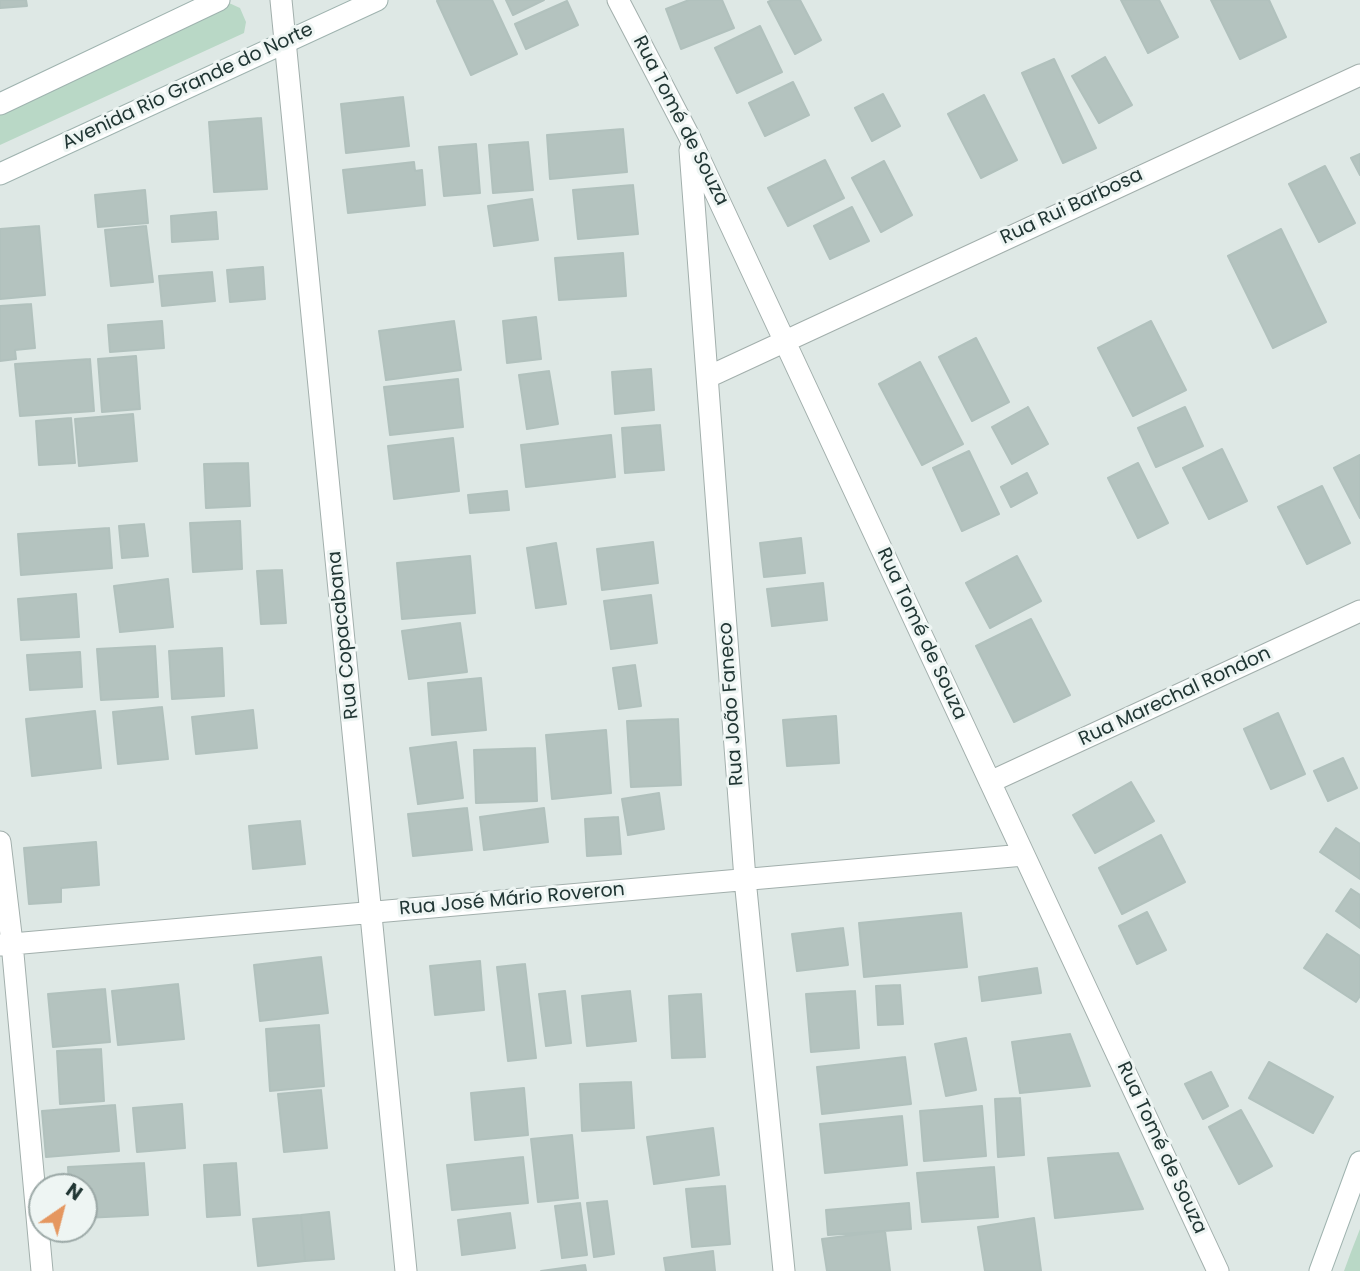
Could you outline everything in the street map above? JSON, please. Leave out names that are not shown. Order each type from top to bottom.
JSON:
[{"type":"street","points":[[0,104],[219,0]]},
{"type":"street","name":"Rua Copacabana","points":[[281,0],[406,1271]]},
{"type":"street","name":"Avenida Rio Grande do Norte","points":[[0,174],[377,0]]},
{"type":"street","name":"Rua Tomé de Souza","points":[[618,0],[689,136],[1218,1271]]},
{"type":"street","name":"Rua Rui Barbosa","points":[[708,377],[1360,75]]},
{"type":"street","name":"Rua João Faneco","points":[[689,136],[745,879],[784,1271]]},
{"type":"street","name":"Rua Marechal Rondon","points":[[990,782],[1360,611]]},
{"type":"street","points":[[0,842],[6,944],[42,1271]]},
{"type":"street","name":"Rua José Mário Roveron","points":[[6,944],[1024,855]]},
{"type":"street","points":[[1320,1271],[1360,1162]]},
{"type":"green space","points":[[229,3],[240,8],[246,22],[244,33],[0,145],[0,110]]},
{"type":"green space","points":[[1360,1229],[1360,1271],[1344,1271],[1351,1252]]},
{"type":"building","points":[[0,0],[26,0],[27,6],[0,8]]},
{"type":"building","points":[[492,0],[517,54],[471,75],[437,1]]},
{"type":"building","points":[[506,0],[544,0],[513,15]]},
{"type":"building","points":[[689,0],[722,0],[734,28],[681,49],[666,9]]},
{"type":"building","points":[[800,0],[821,40],[795,54],[768,2]]},
{"type":"building","points":[[1121,0],[1159,0],[1178,37],[1148,53]]},
{"type":"building","points":[[1211,0],[1269,0],[1286,37],[1240,59]]},
{"type":"building","points":[[567,1],[578,25],[526,49],[515,24]]},
{"type":"building","points":[[760,26],[782,72],[737,93],[715,48]]},
{"type":"building","points":[[1105,57],[1132,105],[1099,123],[1072,76]]},
{"type":"building","points":[[1054,59],[1096,148],[1063,163],[1022,73]]},
{"type":"building","points":[[793,82],[809,115],[765,136],[749,103]]},
{"type":"building","points":[[883,94],[900,126],[872,141],[855,108]]},
{"type":"building","points":[[984,95],[1017,160],[981,178],[948,114]]},
{"type":"building","points":[[403,97],[409,146],[346,153],[341,104]]},
{"type":"building","points":[[261,118],[267,189],[214,192],[209,122]]},
{"type":"building","points":[[623,129],[627,172],[550,179],[547,135]]},
{"type":"building","points":[[528,142],[533,190],[493,193],[489,145]]},
{"type":"building","points":[[476,144],[480,193],[444,196],[439,147]]},
{"type":"building","points":[[1360,154],[1360,175],[1351,158]]},
{"type":"building","points":[[825,160],[844,198],[788,226],[768,188]]},
{"type":"building","points":[[884,161],[912,215],[881,232],[852,178]]},
{"type":"building","points":[[414,162],[415,171],[422,170],[425,205],[348,213],[343,170]]},
{"type":"building","points":[[1325,166],[1355,223],[1319,242],[1289,184]]},
{"type":"building","points":[[633,185],[638,234],[578,239],[573,190]]},
{"type":"building","points":[[145,190],[148,223],[98,227],[95,195]]},
{"type":"building","points":[[532,199],[538,240],[494,246],[488,206]]},
{"type":"building","points":[[852,207],[869,241],[830,259],[814,226]]},
{"type":"building","points":[[216,212],[218,239],[172,242],[171,216]]},
{"type":"building","points":[[39,226],[45,295],[0,299],[0,229]]},
{"type":"building","points":[[146,226],[153,282],[111,286],[105,230]]},
{"type":"building","points":[[1281,229],[1326,322],[1273,348],[1228,256]]},
{"type":"building","points":[[623,253],[626,296],[559,300],[555,258]]},
{"type":"building","points":[[263,267],[265,299],[230,302],[227,270]]},
{"type":"building","points":[[212,272],[215,301],[162,306],[159,276]]},
{"type":"building","points":[[31,304],[35,348],[15,350],[16,359],[0,361],[0,306]]},
{"type":"building","points":[[536,317],[541,359],[507,363],[503,321]]},
{"type":"building","points":[[162,321],[164,348],[110,352],[108,325]]},
{"type":"building","points":[[454,321],[461,370],[386,380],[379,331]]},
{"type":"building","points":[[1151,321],[1186,390],[1133,416],[1098,348]]},
{"type":"building","points":[[976,338],[1009,402],[972,421],[939,357]]},
{"type":"building","points":[[136,356],[140,409],[102,412],[98,359]]},
{"type":"building","points":[[90,359],[94,411],[20,416],[15,364]]},
{"type":"building","points":[[920,362],[963,444],[922,465],[879,384]]},
{"type":"building","points":[[651,369],[654,410],[615,414],[612,372]]},
{"type":"building","points":[[549,371],[558,424],[527,429],[519,375]]},
{"type":"building","points":[[458,379],[463,427],[390,435],[384,387]]},
{"type":"building","points":[[1028,407],[1048,444],[1012,464],[992,427]]},
{"type":"building","points":[[1185,407],[1203,446],[1156,467],[1138,428]]},
{"type":"building","points":[[133,414],[137,461],[79,466],[75,419]]},
{"type":"building","points":[[71,418],[75,463],[39,465],[36,421]]},
{"type":"building","points":[[660,425],[664,470],[625,473],[622,428]]},
{"type":"building","points":[[611,435],[615,477],[526,487],[521,445]]},
{"type":"building","points":[[453,438],[459,491],[394,499],[388,446]]},
{"type":"building","points":[[1222,449],[1247,501],[1209,519],[1183,468]]},
{"type":"building","points":[[969,451],[999,514],[962,531],[933,468]]},
{"type":"building","points":[[1360,455],[1360,518],[1334,468]]},
{"type":"building","points":[[248,463],[250,506],[206,508],[204,464]]},
{"type":"building","points":[[1138,463],[1168,523],[1138,538],[1108,478]]},
{"type":"building","points":[[1027,473],[1037,493],[1011,507],[1001,487]]},
{"type":"building","points":[[1322,486],[1350,543],[1307,564],[1278,507]]},
{"type":"building","points":[[507,491],[509,510],[470,513],[468,495]]},
{"type":"building","points":[[240,521],[242,569],[193,572],[190,523]]},
{"type":"building","points":[[144,524],[148,556],[122,558],[119,526]]},
{"type":"building","points":[[109,528],[112,568],[21,575],[18,534]]},
{"type":"building","points":[[801,538],[805,573],[764,577],[760,543]]},
{"type":"building","points":[[653,542],[658,583],[602,590],[597,549]]},
{"type":"building","points":[[556,543],[566,604],[536,608],[527,548]]},
{"type":"building","points":[[470,556],[475,613],[402,619],[397,563]]},
{"type":"building","points":[[1017,556],[1041,601],[990,628],[966,583]]},
{"type":"building","points":[[282,570],[286,623],[261,624],[257,571]]},
{"type":"building","points":[[168,579],[173,627],[120,632],[114,586]]},
{"type":"building","points":[[823,583],[827,620],[772,626],[767,589]]},
{"type":"building","points":[[76,594],[79,637],[21,640],[18,599]]},
{"type":"building","points":[[651,595],[657,643],[611,649],[604,601]]},
{"type":"building","points":[[1031,619],[1070,695],[1014,722],[976,646]]},
{"type":"building","points":[[460,623],[467,672],[409,679],[402,631]]},
{"type":"building","points":[[155,646],[158,697],[101,700],[97,649]]},
{"type":"building","points":[[222,648],[224,696],[172,699],[169,651]]},
{"type":"building","points":[[80,652],[82,687],[30,690],[27,655]]},
{"type":"building","points":[[635,665],[641,706],[619,709],[613,668]]},
{"type":"building","points":[[481,678],[486,730],[432,735],[428,683]]},
{"type":"building","points":[[162,707],[168,759],[118,764],[113,712]]},
{"type":"building","points":[[253,710],[257,748],[196,754],[192,717]]},
{"type":"building","points":[[95,711],[101,768],[32,776],[26,719]]},
{"type":"building","points":[[1278,713],[1305,774],[1271,789],[1244,729]]},
{"type":"building","points":[[836,716],[839,763],[787,766],[783,720]]},
{"type":"building","points":[[678,719],[681,785],[631,787],[627,721]]},
{"type":"building","points":[[606,730],[611,793],[552,799],[546,735]]},
{"type":"building","points":[[456,742],[463,798],[418,804],[410,748]]},
{"type":"building","points":[[535,748],[537,801],[476,803],[474,750]]},
{"type":"building","points":[[1343,758],[1357,788],[1328,801],[1314,771]]},
{"type":"building","points":[[1131,782],[1154,821],[1095,853],[1073,815]]},
{"type":"building","points":[[659,793],[664,829],[628,835],[622,799]]},
{"type":"building","points":[[467,808],[472,850],[413,856],[408,814]]},
{"type":"building","points":[[544,808],[548,842],[484,850],[480,817]]},
{"type":"building","points":[[618,817],[621,854],[587,856],[585,819]]},
{"type":"building","points":[[300,821],[305,864],[253,869],[249,826]]},
{"type":"building","points":[[1336,828],[1360,844],[1360,879],[1320,852]]},
{"type":"building","points":[[1161,835],[1185,882],[1122,914],[1099,868]]},
{"type":"building","points":[[96,842],[99,885],[61,888],[61,902],[29,904],[24,848]]},
{"type":"building","points":[[1351,889],[1360,895],[1360,928],[1336,911]]},
{"type":"building","points":[[1147,912],[1166,950],[1137,964],[1119,926]]},
{"type":"building","points":[[961,913],[967,967],[864,977],[859,923]]},
{"type":"building","points":[[843,928],[848,965],[797,971],[792,934]]},
{"type":"building","points":[[1327,934],[1360,956],[1360,996],[1356,1002],[1304,968]]},
{"type":"building","points":[[321,957],[328,1013],[260,1021],[254,965]]},
{"type":"building","points":[[480,961],[484,1010],[435,1015],[430,966]]},
{"type":"building","points":[[525,964],[536,1058],[508,1061],[497,967]]},
{"type":"building","points":[[1037,968],[1041,993],[982,1001],[979,977]]},
{"type":"building","points":[[178,984],[184,1039],[118,1045],[112,991]]},
{"type":"building","points":[[900,985],[903,1024],[878,1025],[876,986]]},
{"type":"building","points":[[105,989],[110,1042],[53,1047],[48,994]]},
{"type":"building","points":[[565,991],[571,1043],[546,1046],[539,994]]},
{"type":"building","points":[[630,991],[636,1041],[587,1046],[582,996]]},
{"type":"building","points":[[855,991],[859,1048],[811,1052],[806,994]]},
{"type":"building","points":[[701,994],[705,1057],[672,1058],[669,996]]},
{"type":"building","points":[[319,1025],[324,1086],[270,1091],[266,1029]]},
{"type":"building","points":[[1070,1034],[1090,1086],[1020,1093],[1012,1042]]},
{"type":"building","points":[[966,1038],[976,1090],[946,1096],[935,1044]]},
{"type":"building","points":[[101,1049],[104,1101],[60,1104],[57,1051]]},
{"type":"building","points":[[905,1057],[911,1104],[822,1114],[817,1067]]},
{"type":"building","points":[[1269,1062],[1333,1097],[1313,1133],[1249,1098]]},
{"type":"building","points":[[1211,1072],[1228,1106],[1203,1119],[1185,1084]]},
{"type":"building","points":[[631,1082],[634,1128],[582,1131],[580,1084]]},
{"type":"building","points":[[524,1088],[528,1135],[475,1140],[471,1093]]},
{"type":"building","points":[[321,1090],[327,1148],[284,1152],[278,1094]]},
{"type":"building","points":[[1020,1098],[1024,1155],[998,1157],[995,1099]]},
{"type":"building","points":[[182,1104],[185,1148],[137,1152],[133,1108]]},
{"type":"building","points":[[115,1105],[119,1151],[46,1157],[42,1111]]},
{"type":"building","points":[[982,1106],[986,1156],[924,1161],[920,1111]]},
{"type":"building","points":[[1241,1110],[1272,1166],[1239,1184],[1209,1127]]},
{"type":"building","points":[[902,1116],[907,1165],[825,1173],[820,1124]]},
{"type":"building","points":[[713,1128],[719,1175],[654,1184],[647,1137]]},
{"type":"building","points":[[572,1135],[578,1198],[538,1202],[531,1139]]},
{"type":"building","points":[[1118,1153],[1143,1209],[1055,1218],[1048,1158]]},
{"type":"building","points":[[523,1157],[528,1203],[452,1210],[447,1165]]},
{"type":"building","points":[[144,1163],[148,1215],[98,1217],[98,1173],[68,1173],[68,1167]]},
{"type":"building","points":[[236,1163],[240,1215],[207,1217],[204,1165]]},
{"type":"building","points":[[994,1167],[998,1217],[922,1222],[917,1173]]},
{"type":"building","points":[[725,1186],[730,1244],[692,1247],[686,1189]]},
{"type":"building","points":[[607,1201],[614,1254],[594,1257],[587,1203]]},
{"type":"building","points":[[580,1203],[587,1255],[562,1258],[555,1206]]},
{"type":"building","points":[[909,1203],[911,1229],[828,1235],[826,1210]]},
{"type":"building","points":[[329,1212],[334,1259],[305,1261],[301,1215]]},
{"type":"building","points":[[510,1213],[515,1248],[462,1255],[458,1220]]},
{"type":"building","points":[[301,1215],[305,1261],[258,1266],[253,1219]]},
{"type":"building","points":[[1034,1218],[1041,1271],[985,1271],[978,1227]]},
{"type":"building","points":[[885,1231],[890,1271],[827,1271],[822,1239]]},
{"type":"building","points":[[713,1251],[715,1271],[666,1271],[664,1258]]},
{"type":"building","points":[[585,1265],[586,1271],[541,1271]]}]
